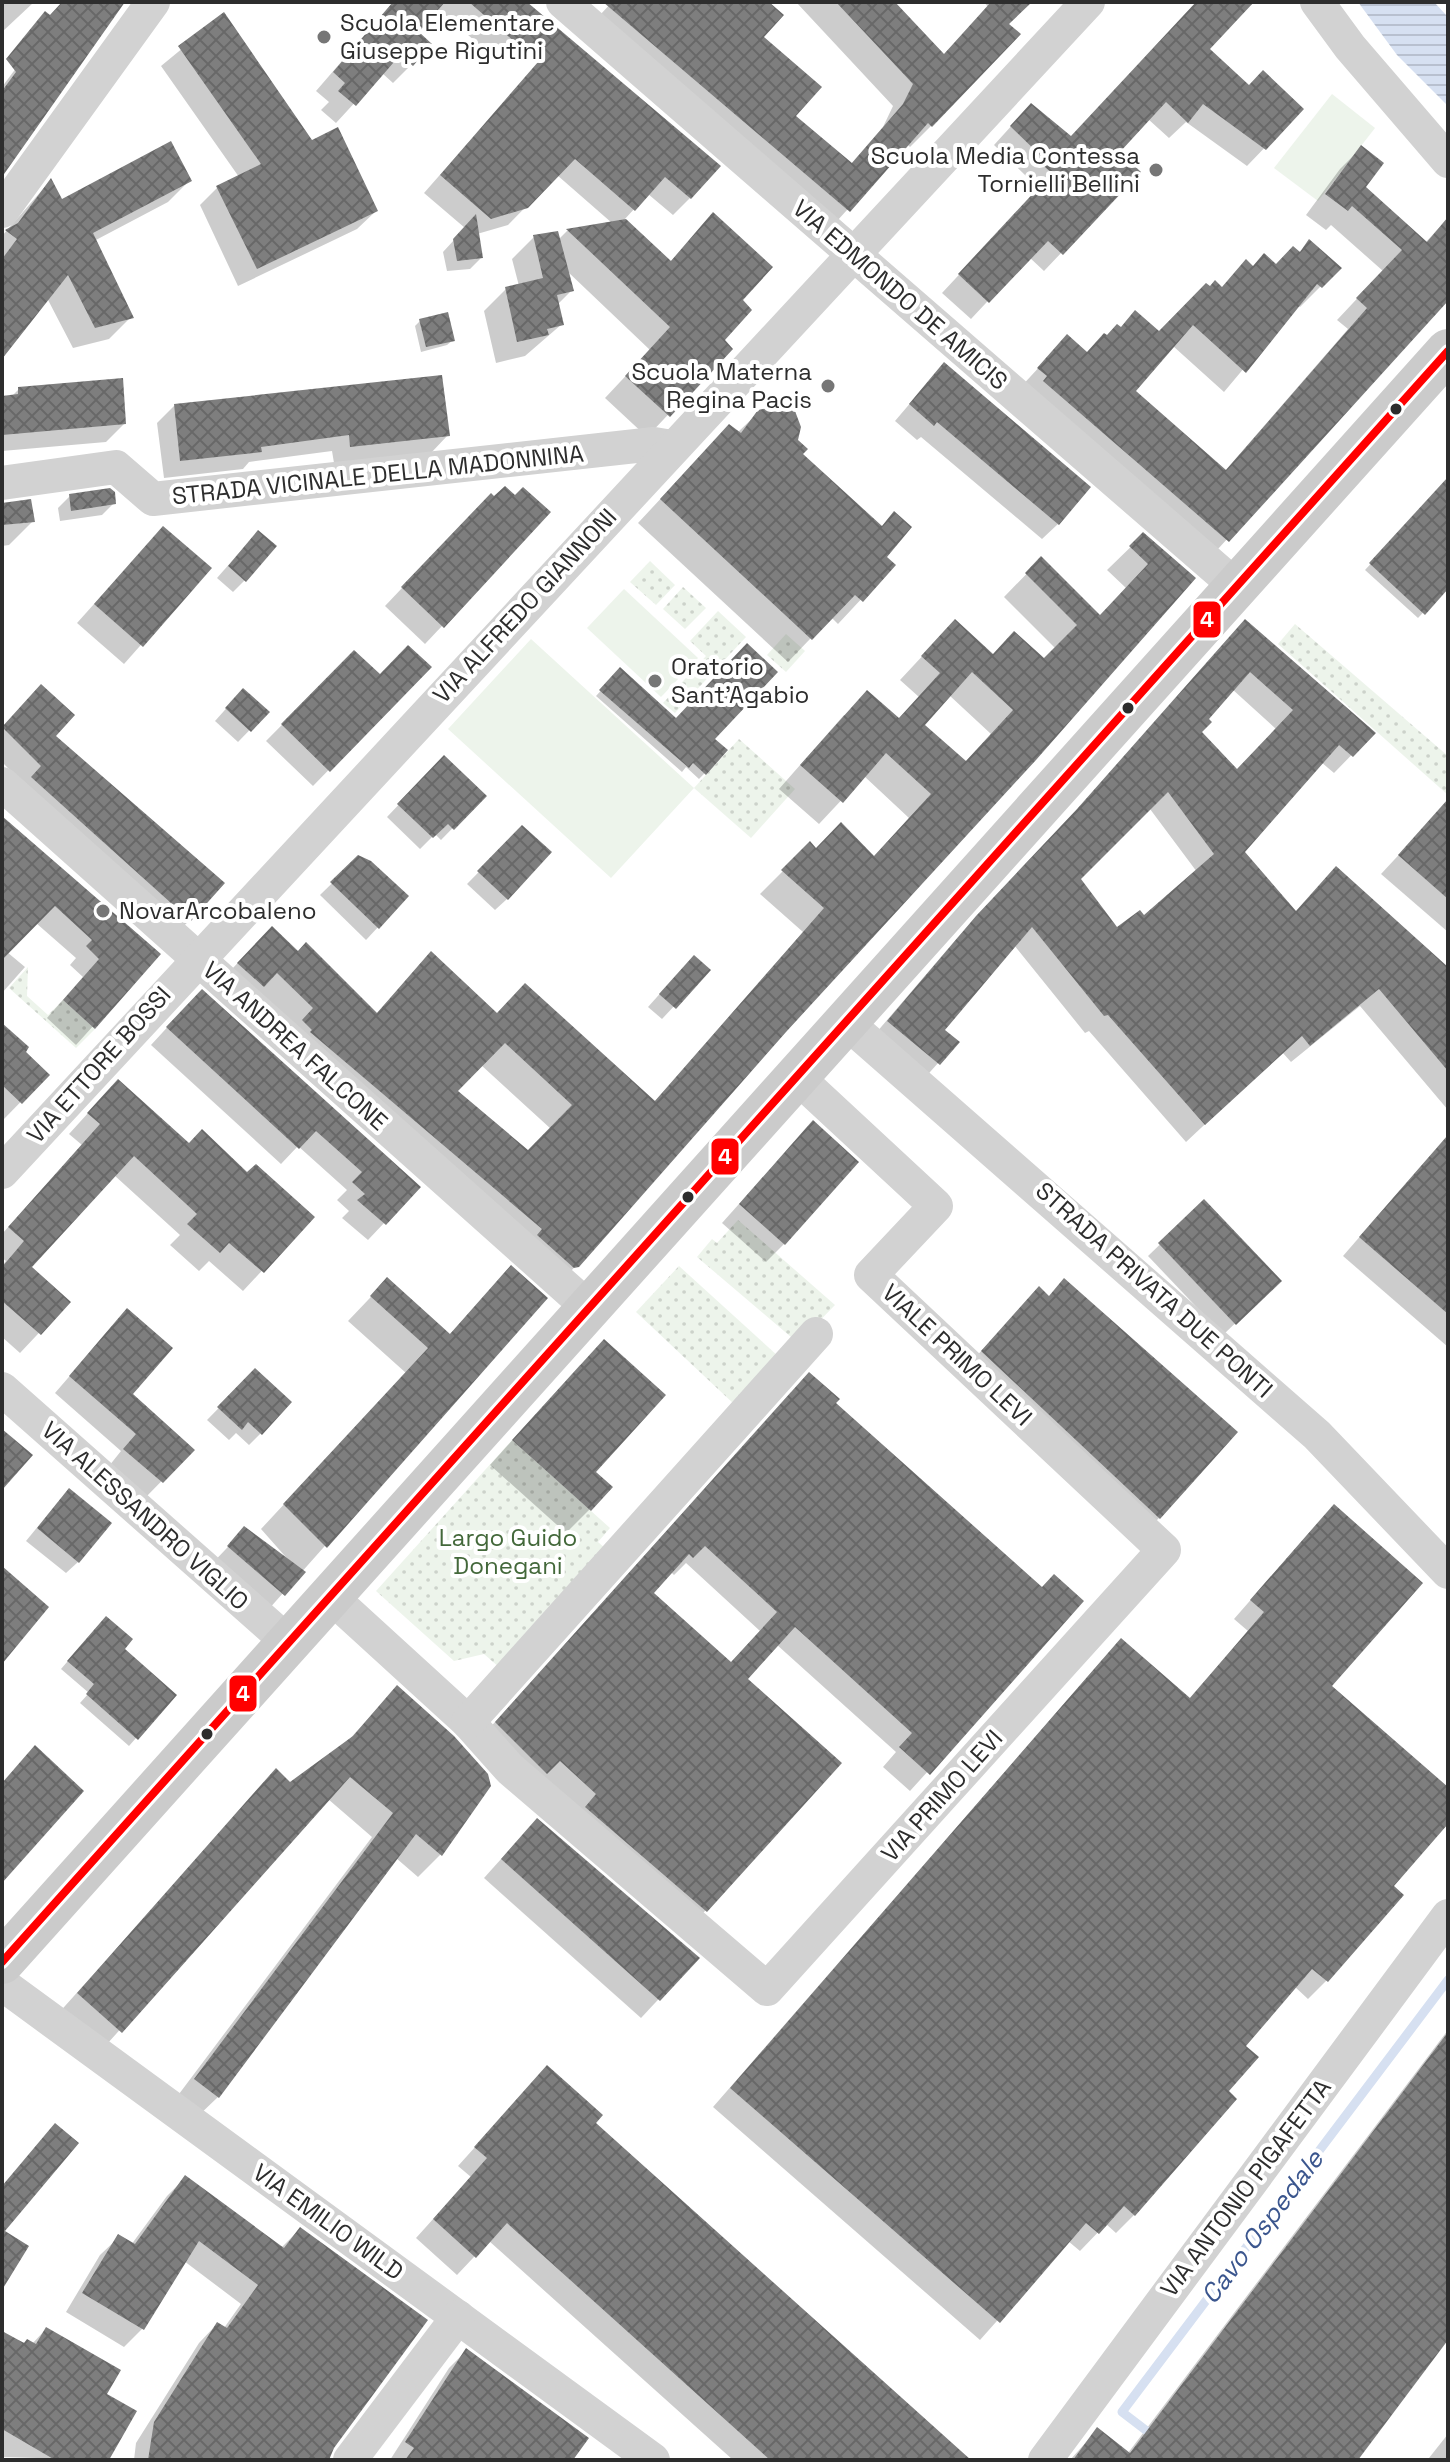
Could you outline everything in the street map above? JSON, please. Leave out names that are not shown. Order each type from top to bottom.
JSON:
[{"type":"main road","points":[[2,1962],[1448,351]]},
{"type":"street","points":[[2,211],[153,2]]},
{"type":"street","name":"VIA ALFREDO GIANNONI","points":[[197,958],[1088,2]]},
{"type":"street","points":[[1317,2],[1350,47],[1448,161]]},
{"type":"street","name":"VIA EDMONDO DE AMICIS","points":[[570,4],[1237,587]]},
{"type":"street","name":"STRADA VICINALE DELLA MADONNINA","points":[[2,483],[116,467],[153,499],[654,444],[672,447]]},
{"type":"street","name":"VIA ANDREA FALCONE","points":[[2,784],[589,1308]]},
{"type":"street","name":"VIA ETTORE BOSSI","points":[[2,1172],[197,958]]},
{"type":"street","name":"STRADA PRIVATA DUE PONTI","points":[[846,1022],[1317,1435],[1448,1572]]},
{"type":"street","name":"VIALE PRIMO LEVI","points":[[797,1077],[936,1206],[871,1275],[1164,1550],[1116,1601]]},
{"type":"street","points":[[330,1596],[468,1722],[816,1334]]},
{"type":"street","name":"VIA ALESSANDRO VIGLIO","points":[[2,1389],[289,1643]]},
{"type":"street","name":"VIA PRIMO LEVI","points":[[468,1722],[510,1769],[767,1989],[1116,1601]]},
{"type":"street","name":"VIA ANTONIO PIGAFETTA","points":[[1045,2460],[1448,1916]]},
{"type":"street","name":"VIA EMILIO WILD","points":[[2,1984],[653,2460]]},
{"type":"street","points":[[350,2460],[458,2317]]},
{"type":"green space","points":[[1332,94],[1375,128],[1318,201],[1274,168]]},
{"type":"green space","points":[[650,561],[675,585],[656,605],[630,582]]},
{"type":"green space","points":[[683,587],[706,608],[685,629],[663,609]]},
{"type":"green space","points":[[624,589],[698,658],[661,697],[587,628]]},
{"type":"green space","points":[[718,611],[746,637],[675,713],[663,703],[706,656],[690,641]]},
{"type":"green space","points":[[1295,624],[1448,756],[1448,795],[1278,644]]},
{"type":"green space","points":[[786,634],[805,651],[786,672],[767,655]]},
{"type":"green space","points":[[531,639],[694,788],[611,878],[448,729]]},
{"type":"green space","points":[[739,739],[795,789],[751,838],[694,788]]},
{"type":"green space","points":[[28,967],[27,996],[48,1015],[63,1000],[95,1029],[76,1048],[9,988]]},
{"type":"green space","points":[[738,1220],[835,1305],[798,1343],[697,1257],[712,1239],[717,1243]]},
{"type":"green space","points":[[679,1266],[779,1357],[735,1405],[636,1312]]},
{"type":"green space","name":"Largo Guido Donegani","points":[[512,1440],[610,1528],[598,1542],[614,1556],[500,1668],[484,1654],[454,1661],[376,1591]]},
{"type":"water","points":[[1358,2],[1434,2],[1448,17],[1448,106],[1397,55]]},
{"type":"building","points":[[62,2],[125,2],[2,177],[2,91],[16,72],[6,59],[45,11],[50,15]]},
{"type":"building","points":[[393,2],[445,2],[419,32],[432,44],[413,66],[400,55],[356,106],[338,91],[345,83],[333,72]]},
{"type":"building","points":[[469,2],[527,2],[721,166],[691,199],[665,177],[635,211],[575,159],[528,208],[491,219],[440,175],[538,62]]},
{"type":"building","points":[[603,2],[769,2],[784,15],[764,37],[822,87],[796,116],[852,163],[903,104],[913,84],[836,2],[895,2],[944,54],[991,2],[1032,2],[1009,24],[1021,34],[932,127],[928,123],[850,212]]},
{"type":"building","name":"Scuola Media Contessa Tornielli Bellini","points":[[1196,2],[1254,2],[1210,49],[1249,85],[1263,70],[1304,109],[1266,150],[1203,104],[1188,123],[1166,102],[1120,152],[1141,172],[1063,255],[1048,241],[989,303],[958,274],[1052,173],[1039,162],[1043,158],[1010,126],[1031,103],[1071,136]]},
{"type":"building","points":[[224,12],[312,140],[338,127],[378,211],[257,269],[216,186],[261,164],[178,46]]},
{"type":"building","points":[[171,141],[192,181],[93,233],[134,318],[95,328],[68,275],[2,359],[2,259],[17,239],[5,230],[18,223],[51,178],[62,199]]},
{"type":"building","points":[[1361,145],[1384,163],[1366,187],[1427,242],[1448,217],[1448,301],[1229,542],[1043,381],[1047,376],[1037,368],[1067,334],[1087,352],[1104,333],[1107,335],[1117,324],[1121,327],[1135,310],[1159,331],[1206,283],[1210,286],[1215,280],[1222,287],[1246,259],[1253,266],[1264,253],[1276,264],[1293,246],[1300,252],[1309,239],[1342,268],[1322,288],[1317,284],[1246,373],[1193,325],[1136,391],[1226,470],[1367,308],[1356,298],[1402,250],[1352,206],[1348,211],[1325,194]]},
{"type":"building","points":[[713,212],[773,267],[743,300],[752,310],[725,340],[733,349],[670,417],[625,376],[670,327],[566,229],[626,219],[671,261]]},
{"type":"building","points":[[476,214],[483,258],[457,261],[453,239]]},
{"type":"building","points":[[558,231],[574,291],[557,295],[564,325],[547,329],[549,335],[517,342],[505,287],[543,278],[533,235]]},
{"type":"building","points":[[448,312],[455,341],[426,347],[419,319]]},
{"type":"building","points":[[944,362],[1091,487],[1059,525],[937,422],[934,426],[909,404]]},
{"type":"building","points":[[442,375],[450,436],[350,447],[349,435],[261,447],[262,452],[180,461],[174,404]]},
{"type":"building","points":[[123,378],[126,424],[2,435],[2,396],[18,394],[18,387]]},
{"type":"building","points":[[781,405],[795,411],[801,427],[798,440],[808,449],[803,454],[882,526],[894,511],[912,527],[887,557],[896,565],[863,602],[855,595],[812,640],[660,499],[729,424],[741,433],[758,410]]},
{"type":"building","points":[[1448,477],[1448,589],[1425,615],[1369,563]]},
{"type":"building","points":[[505,486],[515,495],[523,487],[551,512],[444,628],[401,587],[491,493],[494,496]]},
{"type":"building","points":[[110,488],[115,492],[116,504],[71,511],[69,494]]},
{"type":"building","points":[[31,499],[35,522],[2,525],[2,503]]},
{"type":"building","points":[[163,526],[212,568],[143,647],[94,604]]},
{"type":"building","points":[[258,530],[277,546],[246,582],[228,566]]},
{"type":"building","points":[[1143,532],[1196,578],[1036,760],[786,1032],[579,1267],[574,1268],[537,1235],[542,1229],[310,1032],[312,1030],[302,1020],[313,1008],[277,973],[264,987],[237,963],[272,926],[298,951],[306,942],[377,1013],[431,951],[497,1013],[525,983],[655,1101],[824,908],[781,870],[810,841],[816,848],[841,822],[874,856],[931,794],[886,753],[843,803],[800,765],[867,690],[899,718],[940,673],[921,656],[955,619],[993,654],[1014,631],[1044,658],[1077,625],[1025,573],[1041,556],[1100,615],[1148,564],[1129,546]],"holes":[[[972,672],[1013,710],[966,761],[925,725]],[[505,1043],[572,1105],[528,1150],[458,1091]]]},
{"type":"building","points":[[1245,619],[1376,733],[1353,757],[1339,745],[1245,852],[1296,911],[1336,866],[1448,967],[1448,1071],[1379,989],[1310,1046],[1302,1036],[1205,1125],[1108,1015],[1104,1016],[1032,927],[945,1030],[960,1042],[940,1065],[887,1021],[976,916],[1077,809]],"holes":[[[1250,672],[1293,710],[1237,769],[1202,732],[1212,722],[1209,719]],[[1168,792],[1214,854],[1144,915],[1140,910],[1117,927],[1081,879]]]},
{"type":"building","points":[[747,643],[778,672],[715,739],[728,750],[706,775],[693,763],[689,768],[599,690],[620,667],[676,718]]},
{"type":"building","points":[[408,645],[432,667],[330,772],[281,724],[354,650],[380,674]]},
{"type":"building","points":[[41,684],[75,715],[56,736],[225,883],[191,921],[31,777],[41,766],[2,727]]},
{"type":"building","points":[[243,688],[270,712],[251,732],[225,708]]},
{"type":"building","points":[[444,755],[487,796],[454,830],[448,824],[433,838],[397,804]]},
{"type":"building","points":[[1448,799],[1448,899],[1398,855]]},
{"type":"building","points":[[2,816],[161,954],[95,1029],[63,1000],[99,959],[86,946],[92,940],[55,906],[2,960]]},
{"type":"building","points":[[522,825],[552,852],[508,900],[477,871]]},
{"type":"building","points":[[358,855],[371,861],[409,896],[379,929],[330,882]]},
{"type":"building","points":[[694,955],[711,970],[676,1009],[659,994]]},
{"type":"building","points":[[202,989],[421,1187],[386,1225],[357,1200],[365,1194],[352,1182],[362,1172],[316,1131],[299,1149],[166,1027]]},
{"type":"building","points":[[2,1023],[29,1047],[26,1052],[50,1075],[22,1104],[2,1085]]},
{"type":"building","points":[[118,1079],[189,1143],[202,1129],[247,1172],[256,1164],[315,1217],[264,1273],[229,1243],[220,1253],[187,1224],[197,1214],[134,1156],[32,1267],[71,1302],[41,1335],[2,1301],[2,1267],[24,1241],[8,1227],[100,1124],[87,1113]]},
{"type":"building","points":[[813,1120],[859,1162],[785,1245],[739,1204]]},
{"type":"building","points":[[1448,1135],[1448,1314],[1359,1237]]},
{"type":"building","points":[[1204,1199],[1282,1281],[1236,1325],[1158,1243]]},
{"type":"building","points":[[511,1265],[548,1298],[327,1548],[283,1504],[428,1348],[370,1296],[387,1277],[450,1334]]},
{"type":"building","points":[[1064,1278],[1238,1432],[1160,1519],[981,1351],[1039,1286],[1049,1296]]},
{"type":"building","points":[[127,1308],[173,1348],[133,1394],[195,1450],[163,1483],[123,1449],[136,1434],[69,1376]]},
{"type":"building","points":[[604,1339],[666,1395],[596,1472],[613,1487],[591,1511],[512,1440]]},
{"type":"building","points":[[255,1368],[292,1402],[262,1435],[248,1422],[242,1430],[217,1407]]},
{"type":"building","points":[[809,1372],[840,1399],[836,1403],[1042,1587],[1054,1574],[1084,1601],[930,1775],[899,1747],[912,1733],[795,1627],[748,1679],[842,1763],[707,1912],[585,1807],[596,1794],[560,1761],[547,1774],[495,1722]],"holes":[[[705,1546],[777,1612],[731,1662],[654,1593],[689,1554],[693,1558]]]},
{"type":"building","points":[[2,1429],[33,1455],[2,1490]]},
{"type":"building","points":[[69,1488],[112,1523],[79,1563],[37,1528]]},
{"type":"building","points":[[1334,1504],[1423,1583],[1332,1686],[1448,1787],[1448,1824],[1394,1886],[1404,1895],[1328,1982],[1312,1969],[1246,2046],[1259,2057],[1229,2091],[1237,2099],[1135,2216],[1124,2206],[1099,2234],[1086,2223],[1000,2323],[730,2088],[1121,1638],[1190,1698],[1264,1612],[1250,1600]]},
{"type":"building","points":[[244,1526],[306,1572],[285,1596],[227,1546]]},
{"type":"building","points":[[2,1566],[49,1607],[2,1664]]},
{"type":"building","points":[[106,1616],[133,1639],[125,1649],[177,1695],[138,1740],[86,1694],[94,1684],[67,1661]]},
{"type":"building","points":[[397,1685],[454,1736],[488,1774],[491,1786],[442,1856],[416,1834],[219,2098],[194,2079],[393,1813],[350,1777],[122,2033],[77,1993],[276,1768],[290,1782],[353,1736]]},
{"type":"building","points":[[35,1745],[84,1791],[2,1883],[2,1783]]},
{"type":"building","points":[[537,1818],[700,1958],[660,2001],[501,1859]]},
{"type":"building","points":[[1448,2032],[1448,2340],[1358,2460],[1073,2460],[1097,2427],[1130,2453]]},
{"type":"building","points":[[547,2065],[603,2115],[596,2123],[971,2460],[770,2460],[507,2223],[476,2258],[433,2219],[487,2158],[474,2147]]},
{"type":"building","points":[[55,2123],[79,2143],[5,2231],[29,2246],[2,2290],[2,2186]]},
{"type":"building","points":[[185,2175],[284,2248],[300,2227],[428,2320],[334,2448],[329,2460],[148,2460],[154,2422],[217,2322],[227,2328],[258,2285],[199,2241],[144,2330],[82,2293],[118,2234],[135,2244]]},
{"type":"building","points":[[46,2327],[121,2370],[107,2394],[137,2411],[109,2460],[55,2460],[2,2429],[2,2331],[24,2343],[27,2339],[36,2344]]},
{"type":"building","points":[[466,2348],[589,2438],[573,2460],[405,2460],[414,2448],[405,2442]]},
{"type":"waterway","name":"Cavo Ospedale","points":[[1156,2438],[1122,2412],[1448,1980]]},
{"type":"transit line","name":"4","points":[[2,1962],[1448,351]]},
{"type":"place","name":"Scuola Elementare Giuseppe Rigutini","points":[[324,37]]},
{"type":"place","name":"Scuola Media Contessa Tornielli Bellini","points":[[1156,170]]},
{"type":"place","name":"Scuola Materna Regina Pacis","points":[[828,386]]},
{"type":"place","name":"Oratorio Sant'Agabio","points":[[655,681]]},
{"type":"place","name":"NovarArcobaleno","points":[[103,911]]}]
